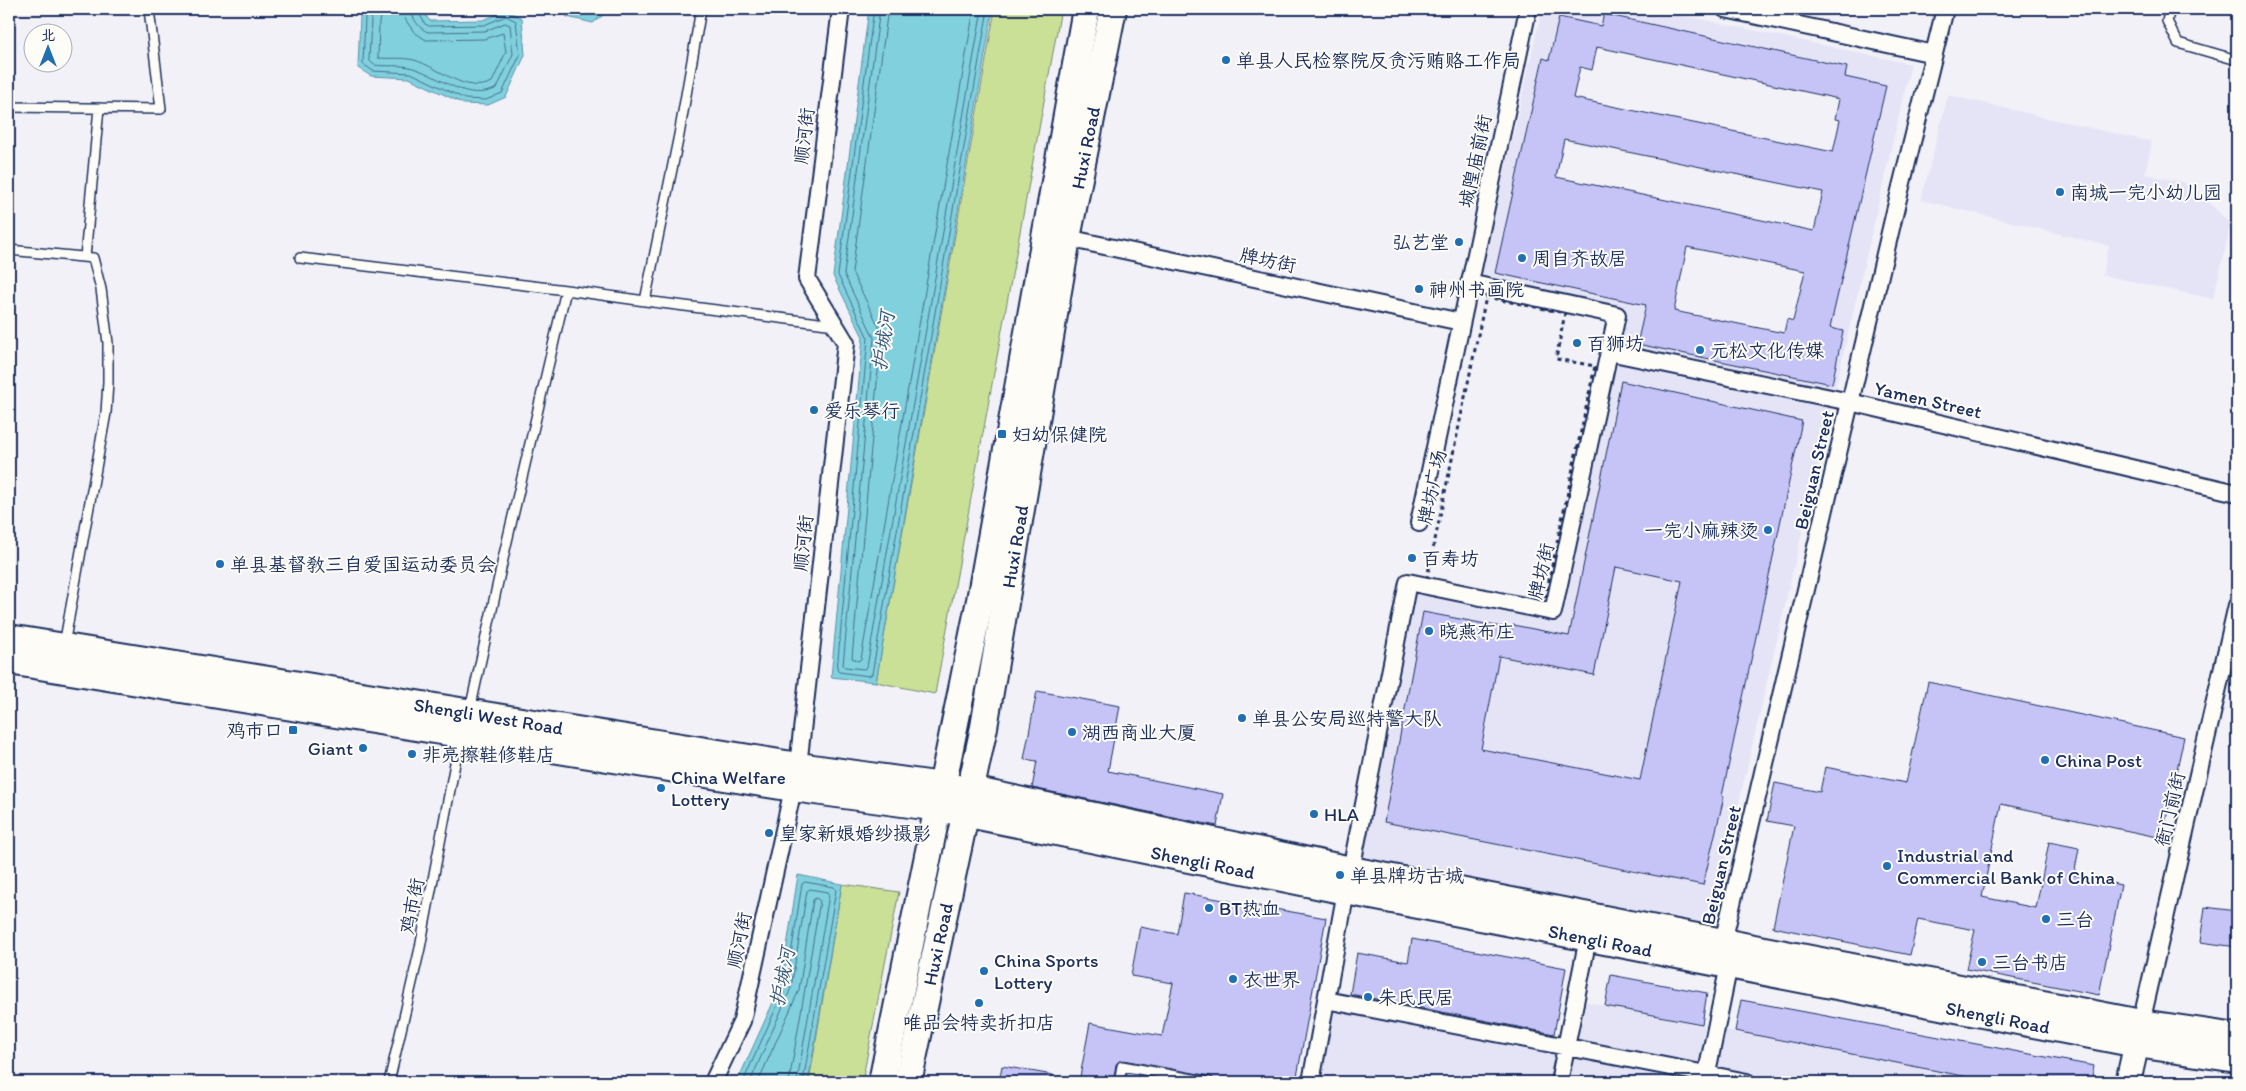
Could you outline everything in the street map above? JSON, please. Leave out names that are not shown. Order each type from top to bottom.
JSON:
[{"type":"main road","name":"Huxi Road","points":[[882,1082],[980,600],[1086,9]]},
{"type":"main road","name":"Huxi Road","points":[[908,1082],[968,802],[1007,597],[1067,238],[1113,9]]},
{"type":"main road","name":"Shengli West Road","points":[[9,638],[465,723],[796,777],[968,802]]},
{"type":"main road","name":"Shengli West Road","points":[[9,661],[465,723]]},
{"type":"main road","name":"Shengli Road","points":[[968,802],[1348,880],[2139,1034],[2237,1059]]},
{"type":"main road","name":"Shengli Road","points":[[1348,880],[1588,938],[1726,953]]},
{"type":"main road","name":"Shengli Road","points":[[2139,1034],[2237,1037]]},
{"type":"street","name":"顺河街","points":[[713,1082],[742,1021],[796,777],[846,343],[807,279],[841,9]]},
{"type":"street","name":"城隍庙前街","points":[[1419,523],[1528,9]]},
{"type":"street","points":[[1725,9],[1934,54]]},
{"type":"street","name":"Beiguan Street","points":[[1706,1078],[1726,953],[1850,402],[1945,9]]},
{"type":"street","name":"牌坊街","points":[[1067,238],[1461,322]]},
{"type":"street","name":"牌坊街","points":[[1348,880],[1408,582],[1553,612],[1617,315],[1469,283]]},
{"type":"street","name":"Yamen Street","points":[[1609,352],[1850,402],[2237,493]]},
{"type":"street","name":"衙门前街","points":[[2139,1034],[2237,605]]},
{"type":"street","points":[[1311,1082],[1348,880]]},
{"type":"street","points":[[1559,1082],[1588,938]]},
{"type":"street","points":[[1326,1000],[1566,1046],[1706,1078],[1747,1082]]},
{"type":"street","points":[[2128,1082],[2139,1034]]},
{"type":"lane","points":[[9,107],[161,109],[149,9]]},
{"type":"lane","points":[[645,301],[679,135],[701,9]]},
{"type":"lane","points":[[2170,9],[2167,21],[2178,43],[2237,60]]},
{"type":"lane","points":[[85,257],[99,108]]},
{"type":"lane","points":[[9,250],[94,258],[101,289],[108,343],[106,413],[64,647]]},
{"type":"lane","points":[[300,258],[835,325]]},
{"type":"lane","name":"鸡市街","points":[[389,1082],[420,948],[465,723],[566,290]]},
{"type":"lane","points":[[1119,1082],[1122,1066],[1209,1082]]},
{"type":"path","name":"牌坊广场","points":[[1486,297],[1565,313],[1556,359],[1595,366],[1544,603],[1427,578],[1486,297]]},
{"type":"shaded area","points":[[1542,9],[1653,9],[1911,64],[1710,927],[1360,859],[1413,592],[1557,623],[1625,310],[1480,278]],"holes":[[[1597,47],[1839,100],[1835,119],[1840,120],[1798,300],[1830,328],[1787,319],[1783,333],[1674,311],[1545,228],[1580,67],[1592,70]]]},
{"type":"shaded area","name":"南城一完小幼儿园","points":[[1948,95],[2152,142],[2145,174],[2190,184],[2231,224],[2213,299],[2102,275],[2109,246],[1921,200]]},
{"type":"shaded area","points":[[1576,999],[1992,1082],[1311,1082],[1326,1000],[1566,1046]]},
{"type":"green space","points":[[995,9],[1061,9],[935,694],[876,682]]},
{"type":"green space","points":[[842,884],[899,892],[862,1082],[809,1082]]},
{"type":"water","points":[[364,9],[421,9],[430,21],[483,20],[506,11],[522,18],[525,55],[506,97],[488,105],[464,104],[409,78],[371,76],[358,68],[360,17]]},
{"type":"water","points":[[565,9],[611,9],[593,23],[567,17]]},
{"type":"water","name":"护城河","points":[[869,9],[993,9],[876,682],[831,677],[863,337],[833,276]]},
{"type":"water","points":[[798,875],[842,884],[808,1082],[737,1082],[781,985]]},
{"type":"building","points":[[1604,14],[1847,67],[1845,77],[1886,86],[1830,328],[1843,331],[1832,384],[1637,344],[1646,305],[1495,273],[1543,58],[1549,60],[1559,17],[1601,26]],"holes":[[[1597,47],[1839,99],[1835,119],[1840,120],[1833,152],[1573,98],[1580,67],[1592,70]],[[1564,139],[1823,192],[1814,231],[1556,177]],[[1687,247],[1805,271],[1793,321],[1787,319],[1784,333],[1674,311]]]},
{"type":"building","points":[[1621,381],[1802,421],[1722,796],[1724,797],[1703,885],[1384,822],[1423,612],[1512,629],[1513,625],[1569,636]],"holes":[[[1616,567],[1682,581],[1640,780],[1481,749],[1499,656],[1594,675]]]},
{"type":"building","points":[[1928,682],[2184,737],[2162,838],[2001,804],[1982,897],[2036,908],[2049,842],[2079,848],[2074,875],[2121,885],[2099,995],[1966,969],[1975,930],[1918,919],[1910,955],[1773,927],[1794,826],[1767,821],[1775,783],[1820,792],[1825,767],[1906,783]]},
{"type":"building","name":"湖西商业大厦","points":[[1037,691],[1120,706],[1108,771],[1223,794],[1217,826],[1032,788],[1037,761],[1024,759]]},
{"type":"building","name":"衣世界","points":[[1184,893],[1326,918],[1296,1082],[1215,1082],[1210,1076],[1123,1060],[1116,1064],[1113,1082],[1079,1082],[1090,1023],[1162,1036],[1173,983],[1131,976],[1140,927],[1177,934]]},
{"type":"building","points":[[2205,907],[2237,911],[2237,947],[2200,942]]},
{"type":"building","points":[[1412,939],[1566,968],[1554,1034],[1350,994],[1357,953],[1408,962]]},
{"type":"building","points":[[1611,975],[1707,993],[1702,1024],[1605,1006]]},
{"type":"building","points":[[1741,1000],[2094,1066],[2091,1082],[1993,1082],[1735,1031]]},
{"type":"building","points":[[1002,1066],[1053,1075],[1052,1082],[999,1082]]},
{"type":"building","points":[[1127,1073],[1176,1082],[1125,1082]]},
{"type":"place","name":"单县人民检察院反贪污贿赂工作局","points":[[1226,60]]},
{"type":"place","name":"南城一完小幼儿园","points":[[2060,192]]},
{"type":"place","name":"弘艺堂","points":[[1459,242]]},
{"type":"place","name":"周自齐故居","points":[[1522,258]]},
{"type":"place","name":"神州书画院","points":[[1419,289]]},
{"type":"place","name":"百狮坊","points":[[1577,343]]},
{"type":"place","name":"元松文化传媒","points":[[1700,350]]},
{"type":"place","name":"爱乐琴行","points":[[814,410]]},
{"type":"place","name":"妇幼保健院","points":[[1002,434]]},
{"type":"place","name":"一完小麻辣烫","points":[[1768,530]]},
{"type":"place","name":"百寿坊","points":[[1412,558]]},
{"type":"place","name":"单县基督教三自爱国运动委员会","points":[[220,564]]},
{"type":"place","name":"晓燕布庄","points":[[1429,631]]},
{"type":"place","name":"单县公安局巡特警大队","points":[[1242,718]]},
{"type":"place","name":"鸡市口","points":[[293,730]]},
{"type":"place","name":"湖西商业大厦","points":[[1072,732]]},
{"type":"place","name":"Giant","points":[[363,748]]},
{"type":"place","name":"非亮擦鞋修鞋店","points":[[412,754]]},
{"type":"place","name":"China Post","points":[[2045,760]]},
{"type":"place","name":"China Welfare Lottery","points":[[661,788]]},
{"type":"place","name":"HLA","points":[[1314,814]]},
{"type":"place","name":"皇家新娘婚纱摄影","points":[[769,833]]},
{"type":"place","name":"Industrial and Commercial Bank of China","points":[[1887,866]]},
{"type":"place","name":"单县牌坊古城","points":[[1340,875]]},
{"type":"place","name":"BT热血","points":[[1209,908]]},
{"type":"place","name":"三台","points":[[2046,919]]},
{"type":"place","name":"三台书店","points":[[1982,962]]},
{"type":"place","name":"China Sports Lottery","points":[[984,971]]},
{"type":"place","name":"衣世界","points":[[1233,979]]},
{"type":"place","name":"朱氏民居","points":[[1368,997]]},
{"type":"place","name":"唯品会特卖折扣店","points":[[979,1003]]}]
